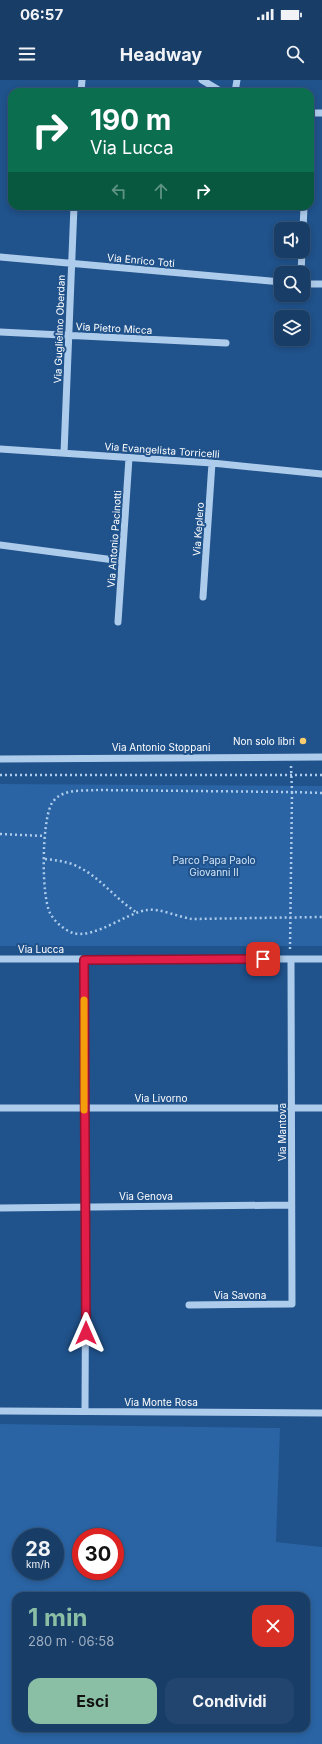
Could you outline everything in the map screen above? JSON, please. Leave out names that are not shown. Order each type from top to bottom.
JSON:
[{"type":"street","points":[[202,80],[215,88]]},
{"type":"street","name":"Via Guglielmo Oberdan","points":[[64,453],[74,210]]},
{"type":"street","points":[[303,222],[304,210]]},
{"type":"street","name":"Via Enrico Toti","points":[[0,257],[274,281]]},
{"type":"street","points":[[310,284],[322,284]]},
{"type":"street","name":"Via Pietro Micca","points":[[0,332],[226,344]]},
{"type":"street","name":"Via Evangelista Torricelli","points":[[0,449],[212,463],[322,474]]},
{"type":"street","name":"Via Antonio Pacinotti","points":[[118,622],[129,458]]},
{"type":"street","name":"Via Keplero","points":[[203,597],[212,463]]},
{"type":"street","points":[[0,545],[122,561]]},
{"type":"street","name":"Via Antonio Stoppani","points":[[0,759],[322,757]]},
{"type":"street","name":"Via Lucca","points":[[0,959],[84,960],[290,956],[322,959]]},
{"type":"street","name":"Via Mantova","points":[[290,956],[292,1304]]},
{"type":"street","points":[[84,960],[84,1108],[86,1206],[85,1411]]},
{"type":"street","name":"Via Livorno","points":[[0,1108],[322,1108]]},
{"type":"street","name":"Via Genova","points":[[0,1208],[291,1205]]},
{"type":"street","name":"Via Savona","points":[[189,1305],[292,1304]]},
{"type":"street","name":"Via Monte Rosa","points":[[0,1411],[322,1413]]},
{"type":"path","points":[[290,956],[291,757]]},
{"type":"path","points":[[0,775],[322,775]]},
{"type":"path","points":[[322,793],[73,791],[58,796],[51,805],[45,836],[44,880],[50,913],[56,922],[73,933],[96,930],[137,912],[149,910],[159,911],[180,918],[192,919],[291,917],[322,918]]},
{"type":"path","points":[[0,834],[45,836]]},
{"type":"path","points":[[45,859],[71,864],[82,869],[100,882],[127,906],[137,912]]},
{"type":"green space","name":"Parco Papa Paolo Giovanni II","points":[[0,784],[322,786],[322,946],[0,946]]},
{"type":"green space","points":[[0,1424],[280,1428],[276,1542],[322,1547],[322,1744],[0,1744]]},
{"type":"slow traffic","points":[[84,1000],[84,1110]]},
{"type":"place","name":"Non solo libri","points":[[303,741]]},
{"type":"route","points":[[86,1333],[84,960],[263,959]]}]
